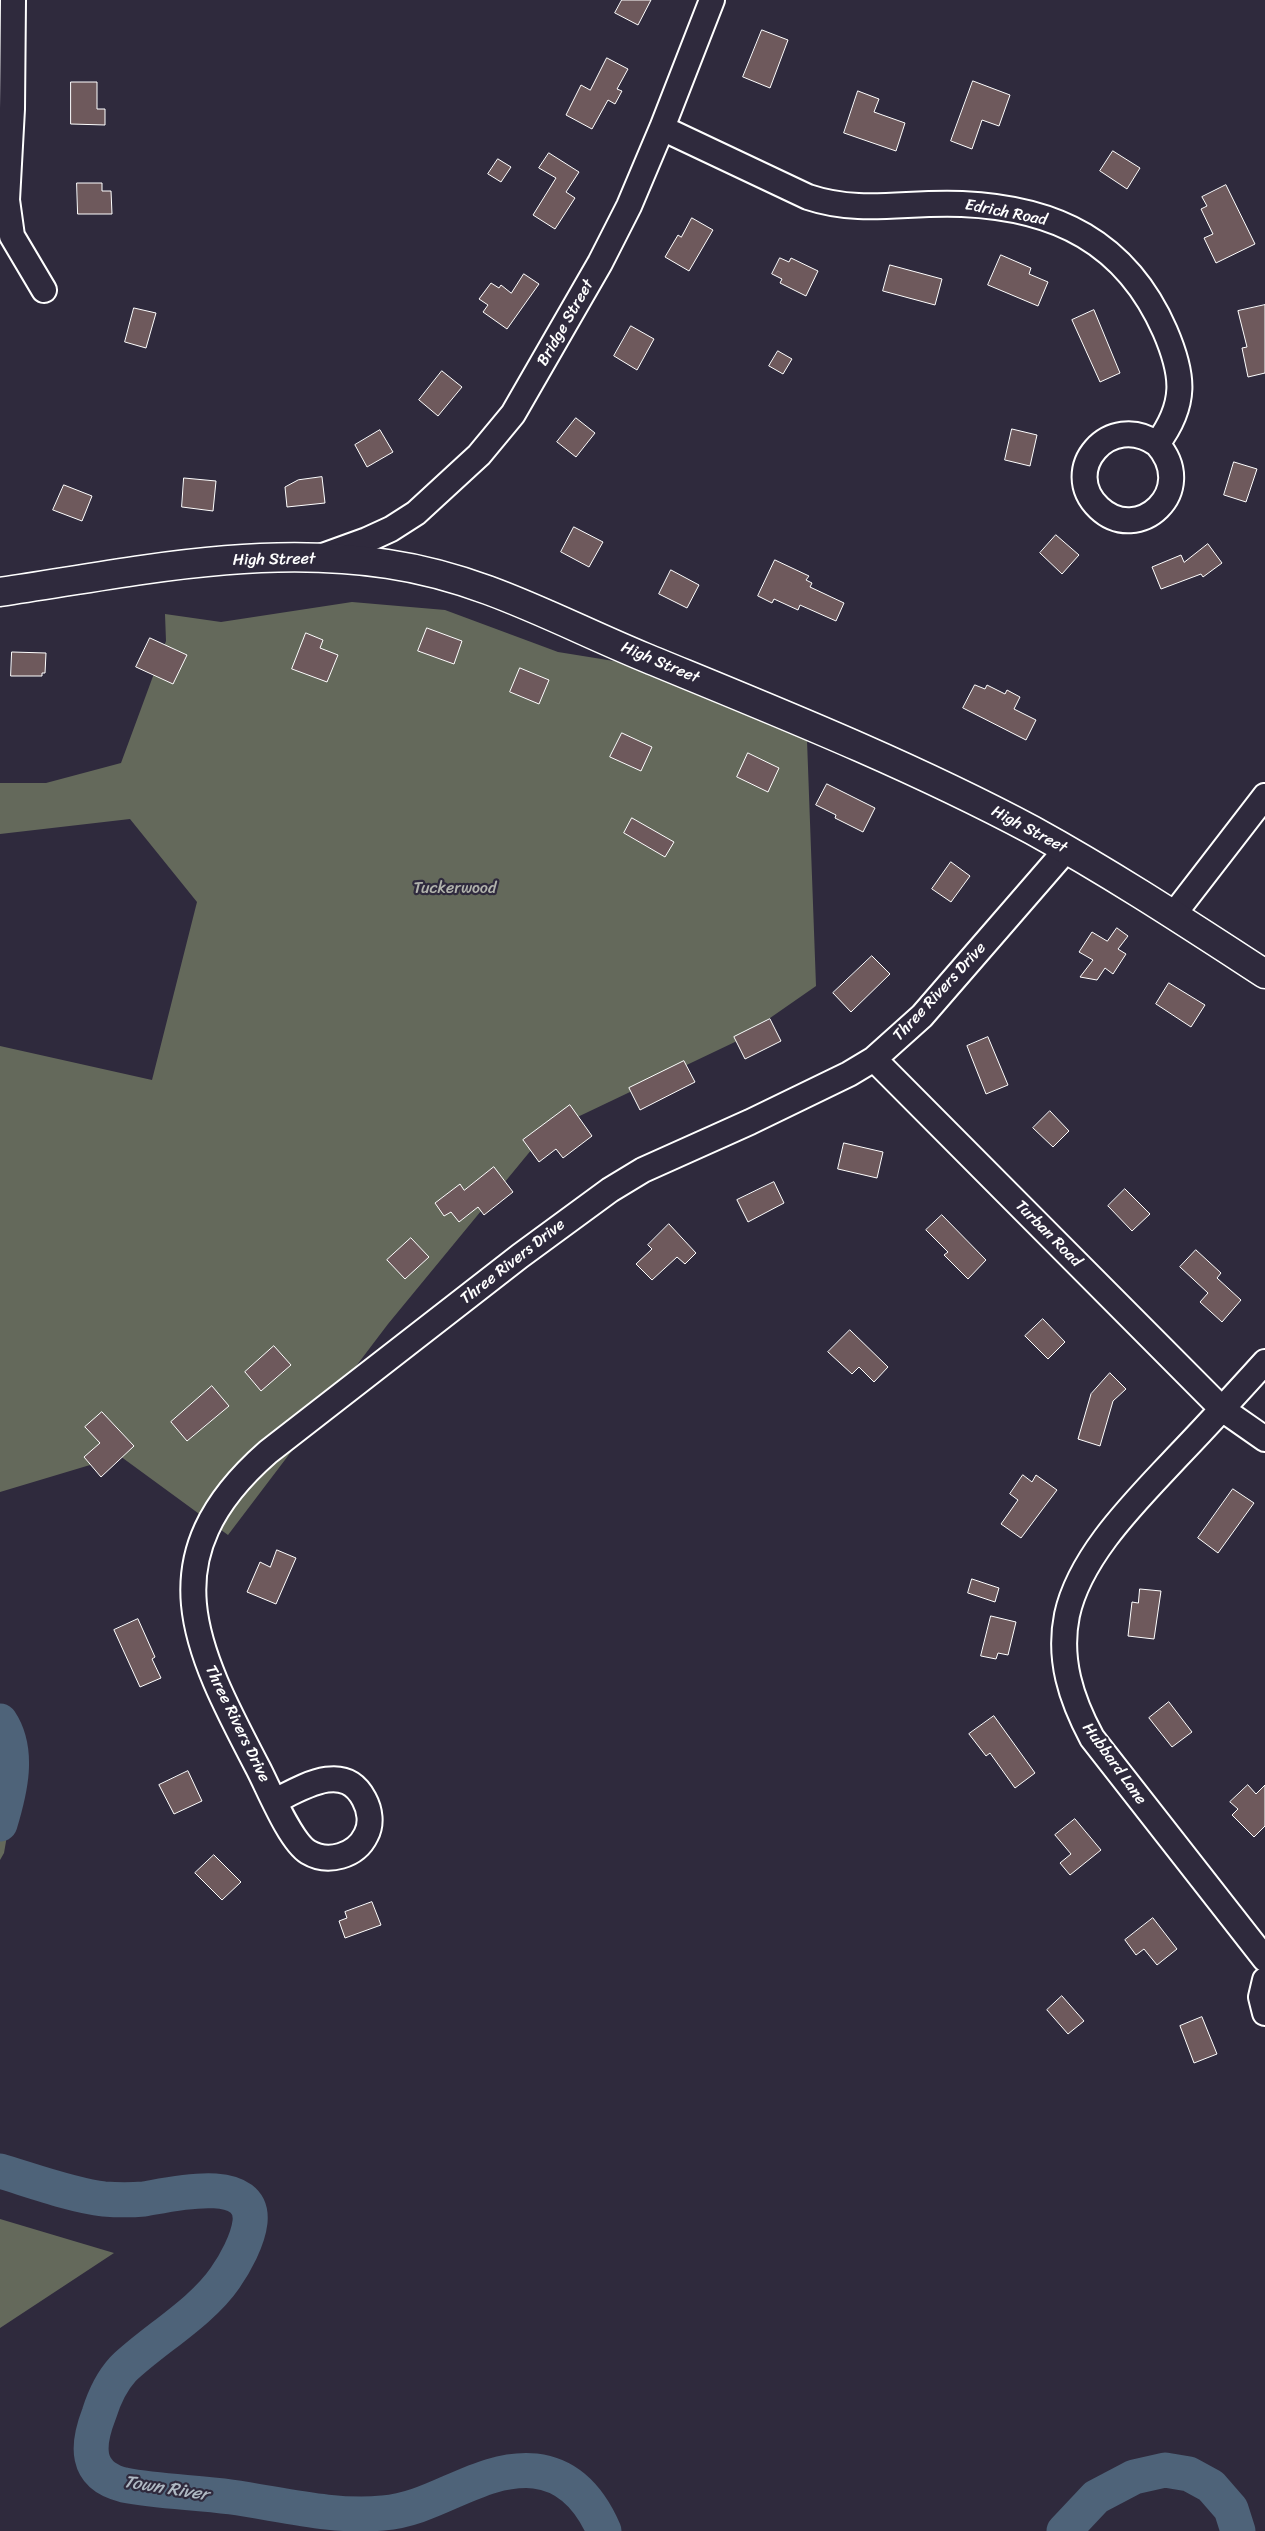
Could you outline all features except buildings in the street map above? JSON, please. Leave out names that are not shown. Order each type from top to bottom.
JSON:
[{"type":"street","points":[[13,0],[12,109],[7,200],[12,236],[44,290]]},
{"type":"street","name":"Bridge Street","points":[[316,559],[367,540],[416,513],[460,474],[497,435],[526,393],[600,263],[636,191],[712,0]]},
{"type":"street","name":"Edrich Road","points":[[662,128],[808,197],[832,205],[854,208],[962,204],[984,206],[1051,221],[1094,240],[1123,265],[1144,291],[1158,315],[1177,363],[1180,390],[1177,409],[1171,423],[1157,444]]},
{"type":"street","name":"High Street","points":[[0,592],[118,572],[200,562],[257,558],[364,561],[410,568],[455,579],[512,598],[632,652],[879,755],[961,794],[1066,850],[1174,914],[1265,974]]},
{"type":"street","points":[[1174,914],[1265,796]]},
{"type":"street","name":"Three Rivers Drive","points":[[275,1801],[217,1688],[203,1652],[195,1613],[195,1572],[201,1543],[212,1517],[235,1482],[268,1452],[520,1256],[610,1190],[643,1170],[750,1122],[849,1074],[874,1059],[922,1016],[1066,850]]},
{"type":"street","name":"Turban Road","points":[[874,1059],[1222,1408],[1265,1439]]},
{"type":"street","name":"Hubbard Lane","points":[[1265,1362],[1136,1502],[1092,1559],[1074,1595],[1068,1613],[1064,1656],[1072,1698],[1092,1738],[1265,1959]]},
{"type":"street","points":[[1265,1980],[1261,1998],[1265,2013]]},
{"type":"green space","name":"Tuckerwood","points":[[352,602],[445,610],[558,652],[688,673],[806,713],[816,986],[737,1041],[546,1132],[388,1324],[228,1535],[120,1456],[0,1492],[0,1046],[152,1080],[197,902],[130,819],[0,834],[0,783],[46,783],[121,763],[166,641],[165,614],[221,622]]},
{"type":"green space","points":[[0,1792],[13,1801],[4,1853],[0,1860]]},
{"type":"green space","points":[[0,2219],[114,2253],[0,2328]]},
{"type":"waterway","name":"Town River","points":[[0,1721],[10,1745],[11,1758],[10,1785],[0,1824]]},
{"type":"waterway","name":"Town River","points":[[0,2171],[66,2191],[104,2199],[144,2199],[171,2194],[208,2191],[225,2192],[239,2197],[248,2207],[250,2222],[247,2236],[237,2259],[225,2278],[215,2291],[190,2315],[123,2369],[109,2390],[95,2426],[91,2447],[95,2466],[111,2480],[124,2485],[231,2497],[307,2510],[364,2514],[403,2510],[495,2475],[515,2471],[535,2471],[559,2478],[578,2491],[593,2510],[604,2531]]},
{"type":"waterway","points":[[1064,2531],[1096,2497],[1134,2477],[1165,2470],[1189,2474],[1211,2486],[1231,2509],[1238,2531]]}]
